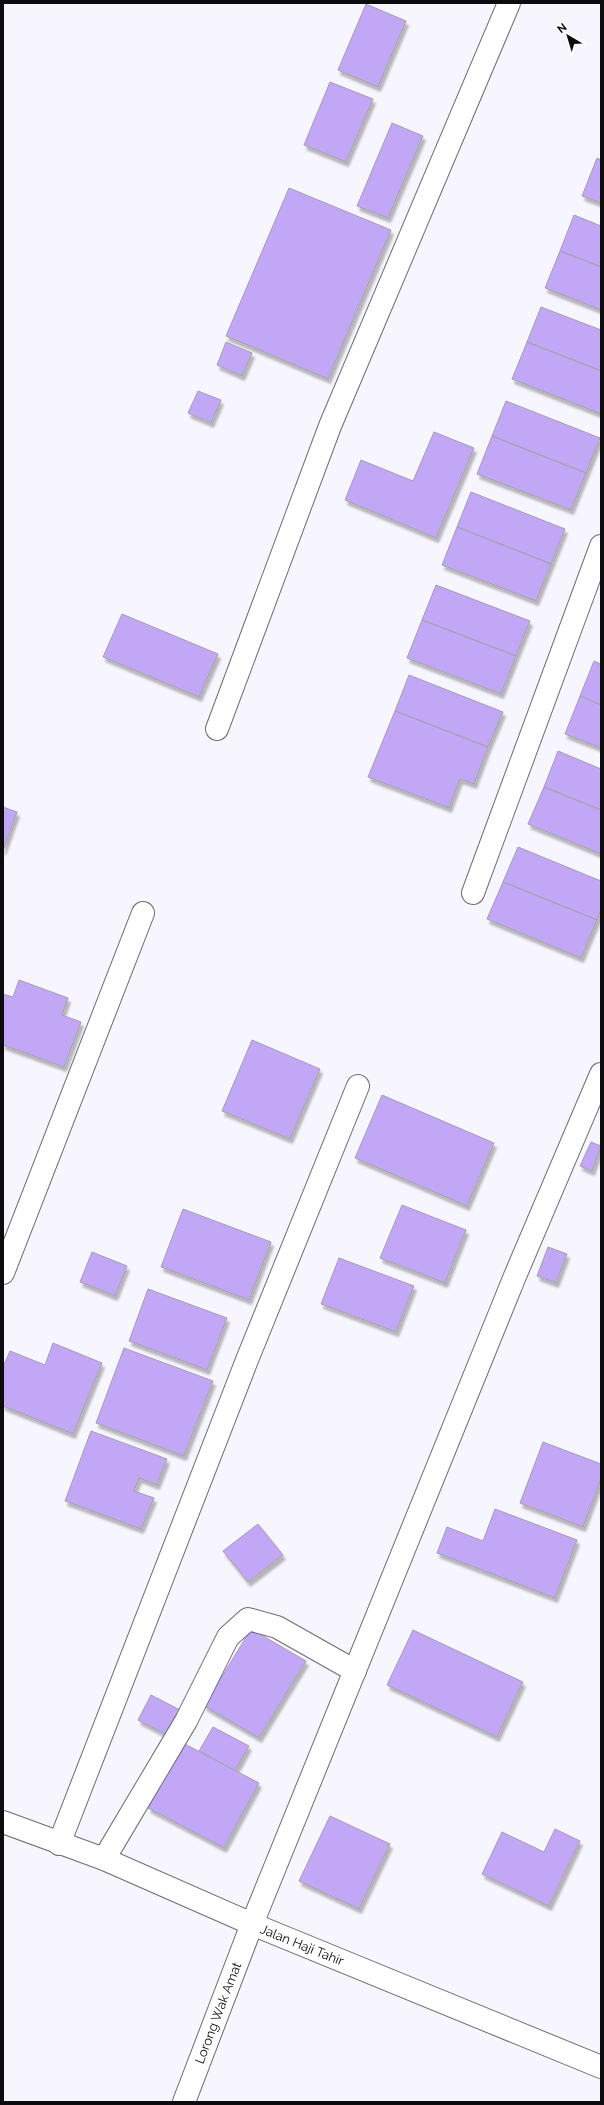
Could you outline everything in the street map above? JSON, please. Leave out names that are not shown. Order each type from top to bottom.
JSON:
[{"type":"street","points":[[217,729],[330,426],[509,3]]},
{"type":"street","points":[[473,893],[601,546]]},
{"type":"street","points":[[3,1273],[143,913]]},
{"type":"street","name":"Lorong Wak Amat","points":[[184,2102],[252,1924],[515,1276],[601,1074]]},
{"type":"street","points":[[59,1844],[247,1360],[358,1086]]},
{"type":"street","points":[[104,1859],[186,1721],[228,1637],[248,1619],[277,1627],[355,1671]]},
{"type":"street","name":"Jalan Haji Tahir","points":[[3,1822],[59,1844],[104,1859],[252,1924],[601,2067]]},
{"type":"building","points":[[366,4],[406,21],[378,87],[338,70]]},
{"type":"building","points":[[330,82],[373,99],[346,162],[304,145]]},
{"type":"building","points":[[392,123],[423,136],[388,218],[357,206]]},
{"type":"building","points":[[597,158],[601,160],[601,203],[582,196]]},
{"type":"building","points":[[289,188],[391,230],[328,379],[226,336]]},
{"type":"building","points":[[574,215],[601,226],[601,267],[560,251]]},
{"type":"building","points":[[560,251],[601,267],[601,310],[545,288]]},
{"type":"building","points":[[541,307],[601,330],[601,371],[527,342]]},
{"type":"building","points":[[226,342],[252,353],[242,376],[217,365]]},
{"type":"building","points":[[527,342],[601,371],[601,414],[512,379]]},
{"type":"building","points":[[198,391],[221,400],[211,423],[188,413]]},
{"type":"building","points":[[506,401],[600,438],[586,473],[492,436]]},
{"type":"building","points":[[434,432],[474,448],[436,538],[345,500],[361,460],[413,481]]},
{"type":"building","points":[[492,436],[586,473],[571,510],[477,474]]},
{"type":"building","points":[[471,492],[565,529],[551,564],[457,527]]},
{"type":"building","points":[[457,527],[551,564],[536,601],[442,565]]},
{"type":"building","points":[[436,585],[530,621],[516,656],[422,620]]},
{"type":"building","points":[[122,614],[218,654],[199,697],[103,657]]},
{"type":"building","points":[[422,620],[516,656],[501,694],[407,658]]},
{"type":"building","points":[[594,661],[601,664],[601,705],[580,696]]},
{"type":"building","points":[[409,675],[503,712],[488,747],[395,711]]},
{"type":"building","points":[[580,696],[601,705],[601,748],[565,734]]},
{"type":"building","points":[[395,711],[488,747],[474,784],[460,779],[449,808],[368,777]]},
{"type":"building","points":[[558,751],[601,769],[601,810],[544,787]]},
{"type":"building","points":[[544,787],[601,810],[601,854],[528,824]]},
{"type":"building","points":[[3,807],[17,812],[3,851]]},
{"type":"building","points":[[518,847],[601,881],[601,909],[597,920],[503,882]]},
{"type":"building","points":[[503,882],[597,920],[581,958],[487,919]]},
{"type":"building","points":[[19,980],[68,998],[62,1015],[81,1022],[64,1067],[3,1045],[3,994],[13,997]]},
{"type":"building","points":[[252,1040],[320,1069],[290,1139],[222,1111]]},
{"type":"building","points":[[382,1095],[494,1143],[467,1206],[355,1158]]},
{"type":"building","points":[[591,1142],[601,1146],[592,1171],[580,1166]]},
{"type":"building","points":[[402,1205],[466,1230],[445,1283],[380,1258]]},
{"type":"building","points":[[183,1209],[271,1242],[249,1300],[161,1267]]},
{"type":"building","points":[[548,1247],[567,1254],[556,1283],[537,1276]]},
{"type":"building","points":[[92,1252],[127,1266],[115,1296],[80,1282]]},
{"type":"building","points":[[339,1258],[414,1286],[396,1332],[321,1304]]},
{"type":"building","points":[[148,1289],[227,1318],[207,1370],[129,1341]]},
{"type":"building","points":[[53,1343],[102,1363],[73,1434],[3,1406],[3,1367],[10,1351],[45,1365]]},
{"type":"building","points":[[124,1348],[213,1381],[184,1456],[96,1423]]},
{"type":"building","points":[[91,1431],[167,1459],[157,1485],[139,1478],[134,1491],[154,1498],[141,1529],[65,1501]]},
{"type":"building","points":[[543,1442],[601,1464],[601,1479],[583,1527],[520,1503]]},
{"type":"building","points":[[495,1509],[577,1540],[555,1598],[437,1553],[447,1527],[483,1541]]},
{"type":"building","points":[[258,1524],[283,1555],[248,1582],[223,1551]]},
{"type":"building","points":[[251,1629],[306,1661],[259,1738],[204,1706]]},
{"type":"building","points":[[413,1630],[523,1682],[497,1737],[387,1685]]},
{"type":"building","points":[[151,1695],[180,1710],[167,1735],[138,1720]]},
{"type":"building","points":[[213,1727],[249,1746],[235,1771],[199,1751]]},
{"type":"building","points":[[183,1743],[259,1783],[224,1848],[148,1808]]},
{"type":"building","points":[[330,1816],[390,1844],[359,1909],[299,1881]]},
{"type":"building","points":[[555,1829],[580,1841],[549,1906],[482,1874],[502,1832],[544,1852]]}]
